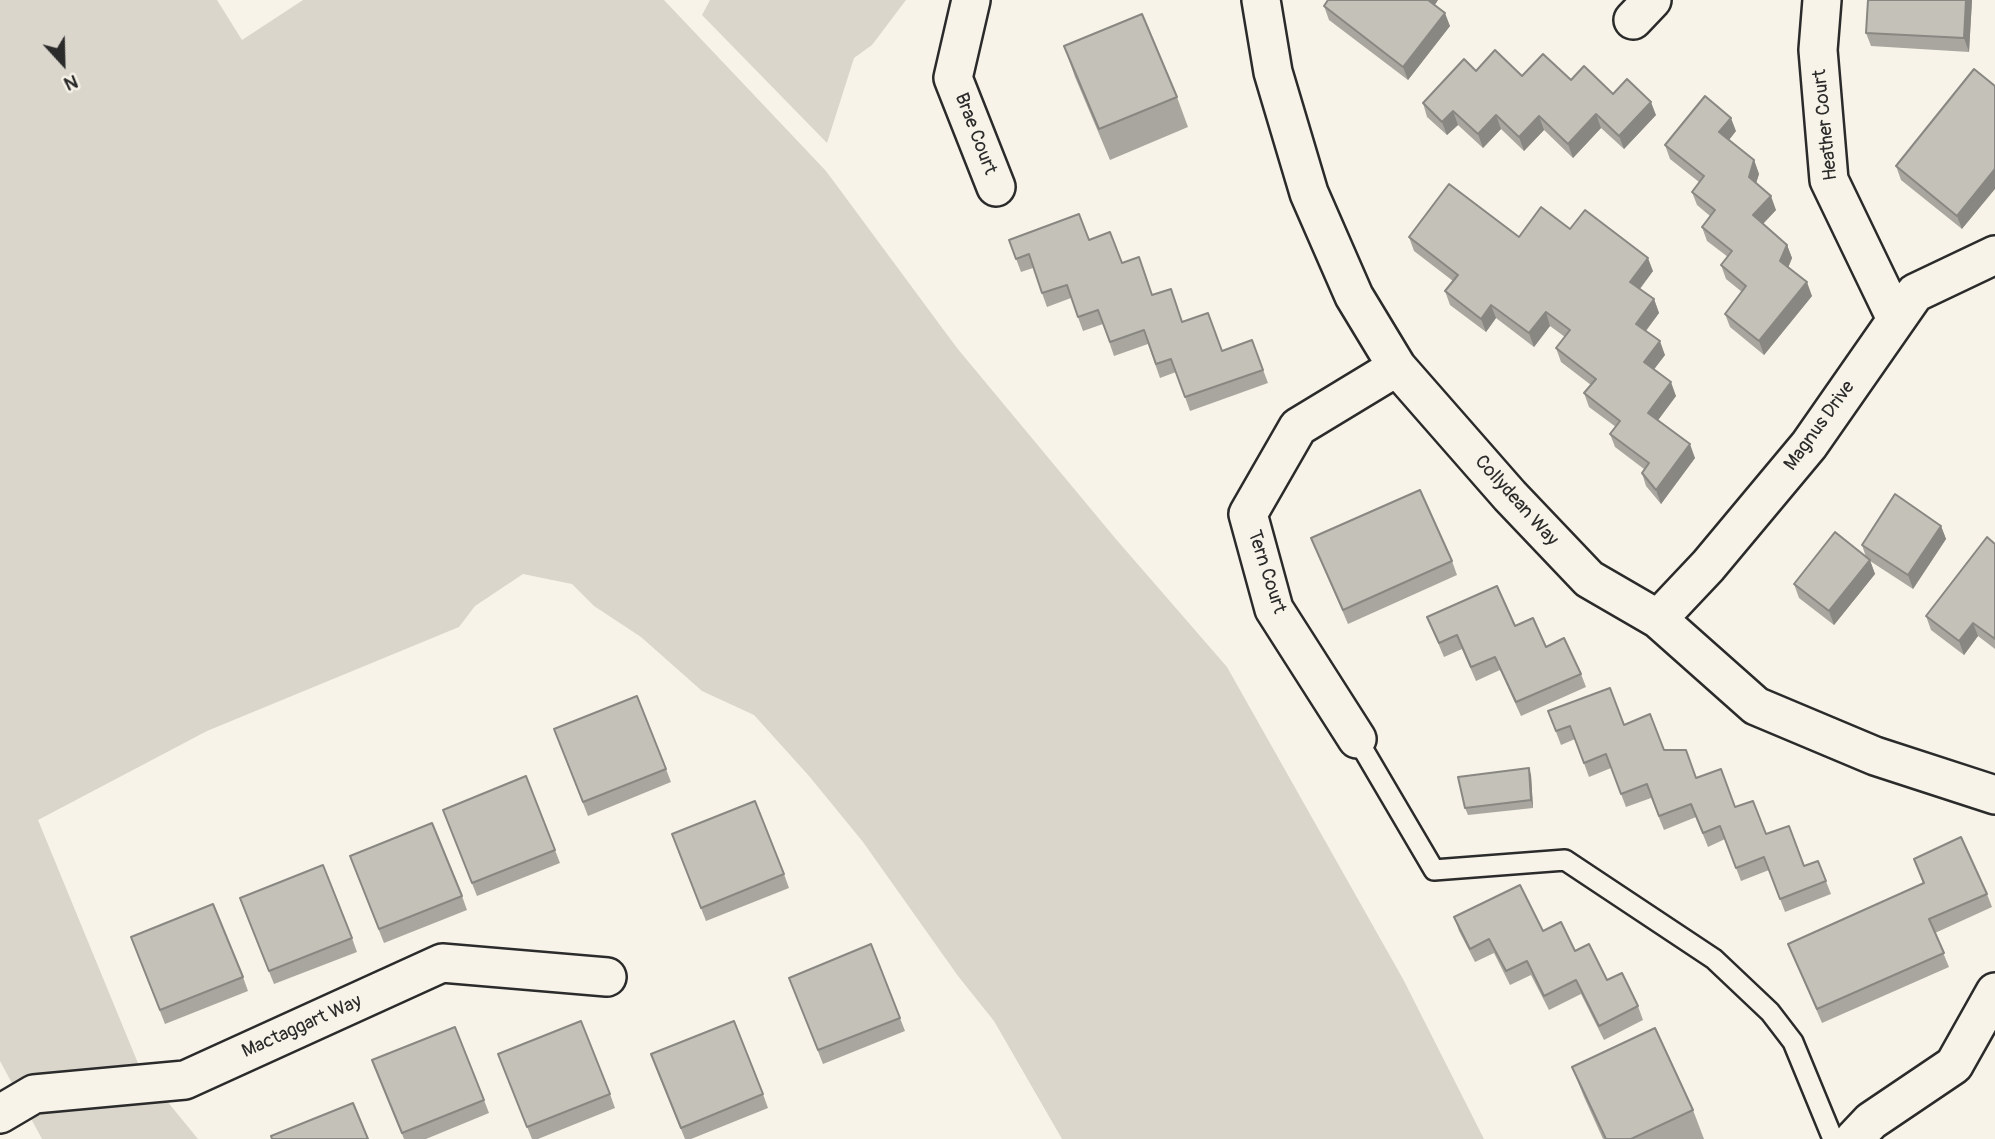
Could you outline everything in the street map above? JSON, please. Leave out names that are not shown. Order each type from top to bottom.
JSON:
[{"type":"street","name":"Brae Court","points":[[971,0],[953,78],[996,187]]},
{"type":"street","name":"Collydean Way","points":[[1261,0],[1273,72],[1309,193],[1354,296],[1397,367],[1510,496],[1589,579],[1658,619],[1756,706],[1875,756],[1995,795]]},
{"type":"street","name":"Heather Court","points":[[1822,0],[1818,50],[1829,180],[1896,320]]},
{"type":"street","name":"Magnus Drive","points":[[1658,619],[1708,566],[1809,445],[1915,293],[1995,255]]},
{"type":"street","name":"Tern Court","points":[[1357,740],[1274,609],[1248,514],[1298,427],[1397,367]]},
{"type":"street","name":"Mactaggart Way","points":[[0,1114],[34,1094],[185,1080],[442,963],[607,976]]},
{"type":"street","points":[[1854,1139],[1871,1121],[1954,1065],[1995,992]]},
{"type":"lane","points":[[1357,740],[1434,870],[1564,860],[1714,959],[1770,1012],[1793,1042],[1833,1139]]},
{"type":"shaded area","points":[[0,0],[217,0],[242,40],[303,0],[664,0],[826,171],[957,348],[1115,538],[1227,667],[1403,979],[1484,1139],[1062,1139],[994,1021],[958,976],[863,842],[754,715],[702,691],[641,637],[594,606],[572,584],[523,574],[475,606],[459,627],[207,731],[38,820],[140,1068],[198,1139],[42,1139],[0,1061]]},
{"type":"shaded area","points":[[710,0],[906,0],[872,45],[854,58],[827,143],[702,15]]},
{"type":"building","points":[[1328,0],[1428,0],[1445,13],[1403,67],[1324,6]]},
{"type":"building","points":[[1868,0],[1966,0],[1964,38],[1866,33]]},
{"type":"building","points":[[1142,14],[1177,97],[1099,129],[1064,46]]},
{"type":"building","points":[[1495,50],[1522,76],[1543,54],[1571,80],[1584,66],[1613,94],[1627,79],[1651,102],[1619,136],[1596,114],[1568,144],[1539,116],[1519,137],[1496,115],[1478,134],[1453,111],[1442,122],[1423,103],[1464,59],[1476,71]]},
{"type":"building","points":[[1974,69],[1995,86],[1995,169],[1957,216],[1896,166]]},
{"type":"building","points":[[1705,96],[1731,118],[1719,132],[1754,160],[1749,177],[1771,196],[1753,215],[1787,245],[1780,261],[1807,282],[1759,341],[1725,314],[1746,286],[1721,265],[1732,251],[1702,227],[1715,210],[1692,192],[1704,176],[1665,145]]},
{"type":"building","points":[[1449,184],[1519,237],[1541,207],[1570,229],[1585,210],[1648,258],[1630,282],[1654,299],[1636,324],[1660,341],[1644,362],[1671,382],[1648,413],[1690,444],[1656,490],[1642,473],[1649,463],[1610,434],[1620,421],[1584,393],[1596,379],[1556,348],[1570,330],[1546,312],[1529,333],[1491,305],[1481,319],[1445,291],[1458,275],[1409,237]]},
{"type":"building","points":[[1079,214],[1089,240],[1110,232],[1122,263],[1139,257],[1152,295],[1171,289],[1182,322],[1208,313],[1222,351],[1252,340],[1263,370],[1185,397],[1171,359],[1156,364],[1144,330],[1110,342],[1098,310],[1078,317],[1067,285],[1042,293],[1029,254],[1016,259],[1009,240]]},
{"type":"building","points":[[1420,490],[1452,561],[1343,610],[1311,538]]},
{"type":"building","points":[[1895,494],[1941,526],[1908,575],[1862,545]]},
{"type":"building","points":[[1835,532],[1870,560],[1829,611],[1794,584]]},
{"type":"building","points":[[1987,537],[1995,544],[1995,639],[1973,623],[1959,641],[1926,616]]},
{"type":"building","points":[[1497,586],[1515,626],[1533,618],[1546,647],[1564,638],[1581,674],[1516,702],[1495,657],[1471,667],[1457,635],[1439,643],[1427,617]]},
{"type":"building","points":[[1610,688],[1624,725],[1650,714],[1664,750],[1686,750],[1696,778],[1721,769],[1735,807],[1753,801],[1766,834],[1789,826],[1804,866],[1818,861],[1826,881],[1780,899],[1764,857],[1736,868],[1720,826],[1703,833],[1691,804],[1659,816],[1647,784],[1621,794],[1606,754],[1584,763],[1570,726],[1556,731],[1548,711]]},
{"type":"building","points":[[637,696],[666,769],[583,802],[554,729]]},
{"type":"building","points":[[1529,768],[1531,800],[1465,808],[1458,777]]},
{"type":"building","points":[[526,776],[555,850],[472,883],[443,810]]},
{"type":"building","points":[[755,801],[784,874],[701,908],[672,834]]},
{"type":"building","points":[[432,823],[462,896],[379,929],[350,856]]},
{"type":"building","points":[[1961,837],[1987,894],[1929,919],[1944,953],[1817,1009],[1788,944],[1924,883],[1914,859]]},
{"type":"building","points":[[323,865],[352,938],[269,971],[240,898]]},
{"type":"building","points":[[1520,885],[1543,931],[1561,922],[1575,951],[1589,944],[1607,980],[1622,973],[1638,1006],[1599,1026],[1576,980],[1544,996],[1527,961],[1506,971],[1489,939],[1470,949],[1454,917]]},
{"type":"building","points":[[213,904],[243,977],[160,1010],[131,937]]},
{"type":"building","points":[[871,944],[900,1018],[818,1050],[789,978]]},
{"type":"building","points":[[581,1021],[610,1094],[527,1127],[498,1054]]},
{"type":"building","points":[[734,1021],[763,1094],[681,1128],[651,1054]]},
{"type":"building","points":[[455,1027],[484,1100],[402,1133],[372,1060]]},
{"type":"building","points":[[1655,1028],[1693,1110],[1631,1139],[1606,1139],[1572,1067]]},
{"type":"building","points":[[353,1103],[368,1139],[272,1139],[271,1136]]}]
